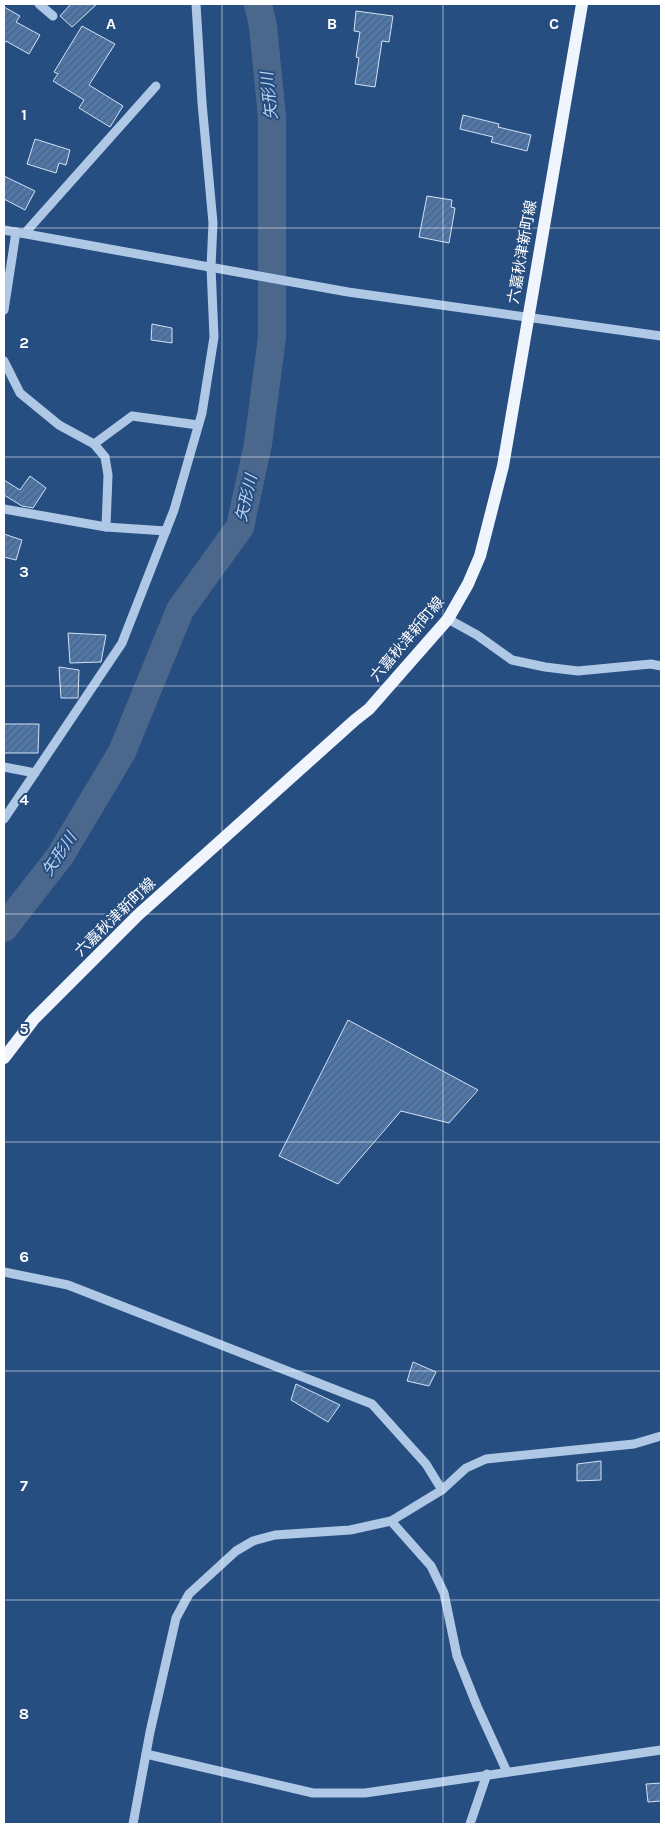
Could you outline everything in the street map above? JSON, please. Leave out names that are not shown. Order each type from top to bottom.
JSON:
[{"type":"main road","name":"六嘉秋津新町線","points":[[4,1058],[34,1019],[138,915],[369,709],[448,620],[468,584],[480,556],[503,466],[582,4]]},
{"type":"street","points":[[39,4],[53,16]]},
{"type":"street","points":[[4,819],[122,643],[174,510],[198,425],[214,337],[211,267],[213,223],[202,102],[196,4]]},
{"type":"street","points":[[4,310],[21,233],[156,86]]},
{"type":"street","points":[[4,230],[348,292],[661,336]]},
{"type":"street","points":[[4,362],[20,393],[59,425],[94,444],[105,457],[108,476],[106,527]]},
{"type":"street","points":[[94,444],[132,416],[198,425]]},
{"type":"street","points":[[4,509],[106,527],[166,531]]},
{"type":"street","points":[[448,620],[477,635],[512,660],[578,671],[651,664],[661,666]]},
{"type":"street","points":[[4,766],[35,773]]},
{"type":"street","points":[[4,1272],[68,1285],[372,1404],[426,1464],[442,1490]]},
{"type":"street","points":[[133,1824],[146,1754],[176,1618],[189,1594],[236,1551],[254,1541],[275,1535],[350,1530],[391,1521],[442,1490],[466,1468],[486,1459],[634,1444],[661,1436]]},
{"type":"street","points":[[391,1521],[431,1566],[441,1586],[457,1656],[476,1706],[507,1772]]},
{"type":"street","points":[[146,1754],[313,1793],[365,1793],[661,1750]]},
{"type":"street","points":[[470,1824],[486,1774]]},
{"type":"building","points":[[71,4],[97,4],[72,27],[60,16]]},
{"type":"building","points":[[4,7],[20,16],[16,22],[40,35],[29,54],[6,41],[4,44]]},
{"type":"building","points":[[356,11],[393,16],[389,42],[382,41],[375,87],[355,84],[359,58],[356,57],[360,32],[354,31]]},
{"type":"building","points":[[82,26],[115,44],[89,85],[123,106],[110,127],[79,108],[84,100],[53,81],[58,74],[54,72]]},
{"type":"building","points":[[463,115],[499,124],[498,127],[531,135],[527,151],[491,142],[493,137],[460,129]]},
{"type":"building","points":[[35,139],[70,150],[66,165],[59,163],[56,173],[27,164]]},
{"type":"building","points":[[4,176],[35,191],[25,210],[4,199]]},
{"type":"building","points":[[427,196],[452,200],[451,207],[455,208],[449,243],[419,237]]},
{"type":"building","points":[[152,324],[172,328],[172,343],[151,340]]},
{"type":"building","points":[[30,476],[46,488],[33,508],[22,506],[4,495],[4,480],[20,490]]},
{"type":"building","points":[[4,534],[22,540],[16,560],[4,557]]},
{"type":"building","points":[[68,633],[106,635],[101,662],[70,663]]},
{"type":"building","points":[[59,667],[79,670],[78,698],[61,698]]},
{"type":"building","points":[[4,724],[39,724],[38,753],[4,753]]},
{"type":"building","points":[[348,1020],[478,1090],[449,1123],[401,1111],[338,1184],[279,1156]]},
{"type":"building","points":[[413,1362],[436,1372],[429,1386],[407,1381]]},
{"type":"building","points":[[296,1384],[340,1405],[328,1422],[291,1400]]},
{"type":"building","points":[[601,1461],[601,1480],[577,1481],[577,1464]]},
{"type":"building","points":[[661,1783],[661,1801],[648,1802],[646,1784]]},
{"type":"waterway","name":"矢形川","points":[[4,928],[60,856],[122,752],[180,610],[240,527],[258,444],[272,337],[272,117],[263,26],[258,4]]}]
